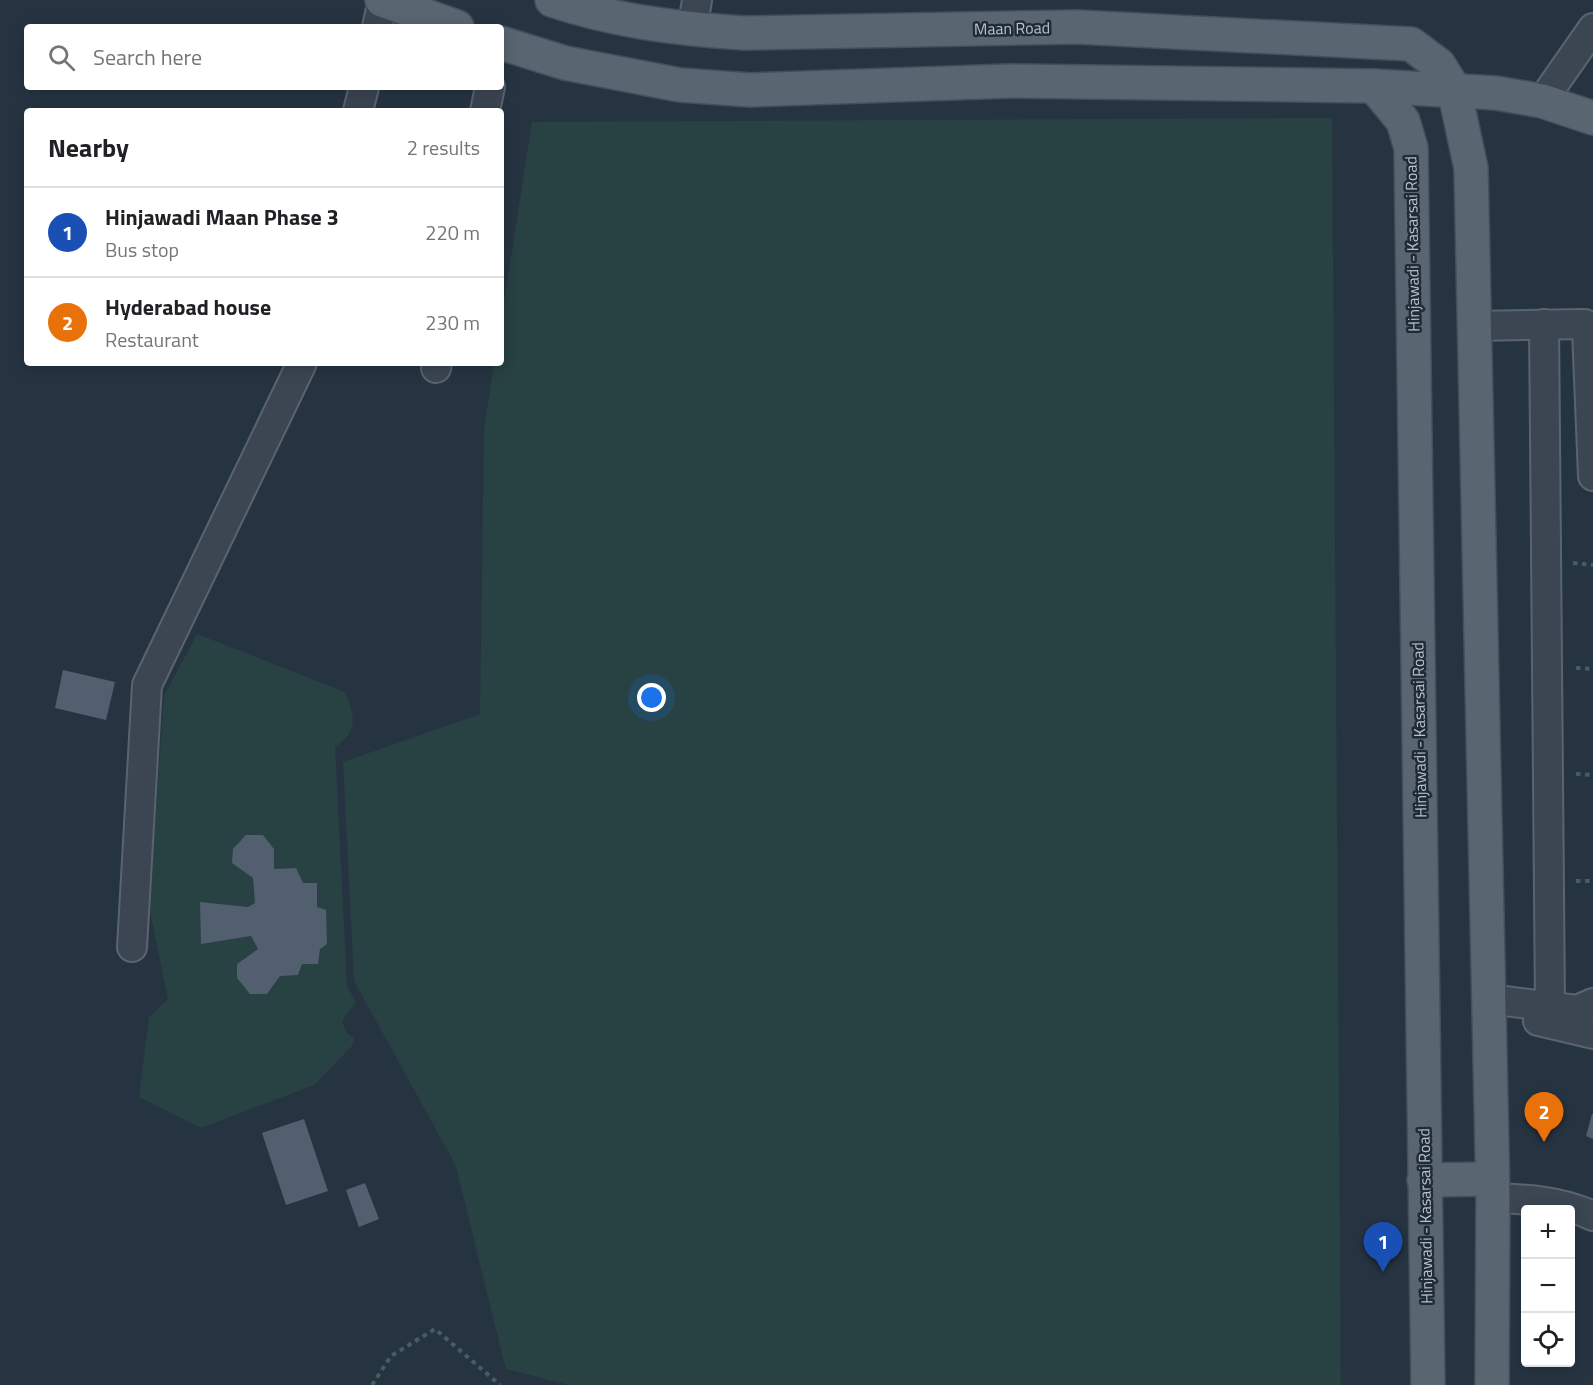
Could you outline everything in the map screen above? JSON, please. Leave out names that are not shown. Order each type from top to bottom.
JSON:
[{"type":"main road","points":[[383,0],[449,24]]},
{"type":"main road","name":"Maan Road","points":[[571,3],[633,21],[694,15],[744,33],[1078,27],[1411,44],[1439,65],[1454,89]]},
{"type":"main road","points":[[504,44],[565,63],[680,85],[750,90],[1010,81],[1374,86],[1496,93],[1542,101],[1593,118]]},
{"type":"main road","name":"Hinjawadi - Kasarsai Road","points":[[1374,86],[1402,121],[1411,148],[1428,1385]]},
{"type":"main road","points":[[1454,89],[1471,168],[1492,1188],[1492,1385]]},
{"type":"main road","points":[[1424,1180],[1492,1188]]},
{"type":"street","points":[[378,24],[383,0]]},
{"type":"street","points":[[1542,101],[1593,28]]},
{"type":"street","points":[[359,108],[363,90]]},
{"type":"street","points":[[486,108],[489,90]]},
{"type":"street","points":[[1544,324],[1550,1007]]},
{"type":"street","points":[[1475,326],[1585,324],[1593,476]]},
{"type":"street","points":[[132,946],[147,684],[301,366]]},
{"type":"street","points":[[1488,1006],[1577,1010],[1593,1003]]},
{"type":"street","points":[[1488,1006],[1593,1034]]},
{"type":"street","points":[[1492,1188],[1525,1199],[1567,1206],[1593,1216]]},
{"type":"path","points":[[1573,668],[1593,669]]},
{"type":"path","points":[[1572,774],[1593,775]]},
{"type":"path","points":[[1572,881],[1593,881]]},
{"type":"path","points":[[372,1385],[391,1356],[435,1329],[500,1385]]},
{"type":"green space","points":[[1332,118],[1341,1385],[569,1385],[506,1369],[455,1164],[354,981],[343,762],[480,714],[484,429],[494,366],[504,366],[504,302],[532,122]]},
{"type":"green space","points":[[197,634],[345,692],[353,715],[353,722],[348,735],[335,747],[347,986],[356,1002],[342,1021],[347,1034],[355,1038],[352,1046],[314,1085],[201,1128],[139,1097],[149,1017],[168,999],[149,907],[164,696]]},
{"type":"building","points":[[63,670],[115,682],[106,720],[55,708]]},
{"type":"building","points":[[246,835],[263,835],[274,849],[274,869],[296,868],[303,883],[317,883],[317,907],[326,910],[327,944],[320,949],[318,964],[302,964],[298,975],[280,976],[267,994],[250,994],[237,978],[237,964],[258,949],[251,936],[201,944],[200,902],[248,907],[255,903],[253,878],[232,863],[233,849]]},
{"type":"building","points":[[1593,1114],[1593,1139],[1586,1136]]},
{"type":"building","points":[[304,1119],[328,1191],[286,1205],[262,1133]]},
{"type":"building","points":[[365,1183],[379,1219],[359,1227],[346,1190]]},
{"type":"place","name":"Hyderabad house","points":[[1544,1142]]},
{"type":"place","name":"Hinjawadi Maan Phase 3","points":[[1383,1272]]}]
